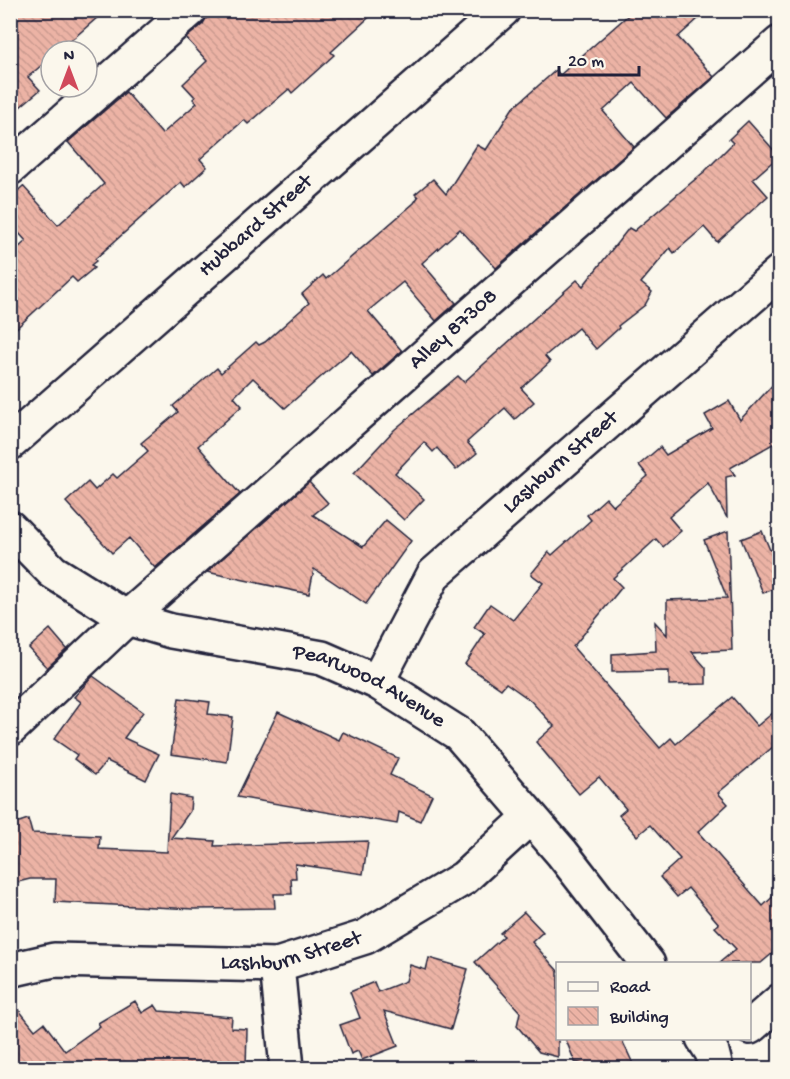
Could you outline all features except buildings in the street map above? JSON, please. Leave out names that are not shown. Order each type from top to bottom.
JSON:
[{"type":"street","points":[[10,168],[190,10]]},
{"type":"street","name":"Hubbard Street","points":[[10,443],[503,10]]},
{"type":"street","name":"Alley 87308","points":[[10,729],[127,618],[780,42]]},
{"type":"street","name":"Lashburn Street","points":[[377,682],[434,574],[780,272]]},
{"type":"street","name":"Pearwood Avenue","points":[[10,528],[53,572],[127,618],[171,631],[322,658],[377,682],[459,734],[530,817],[647,962]]},
{"type":"street","name":"Lashburn Street","points":[[10,970],[54,960],[277,965],[365,937],[464,878],[530,817]]},
{"type":"street","points":[[277,965],[287,1068]]},
{"type":"street","points":[[751,1026],[780,1000]]}]
